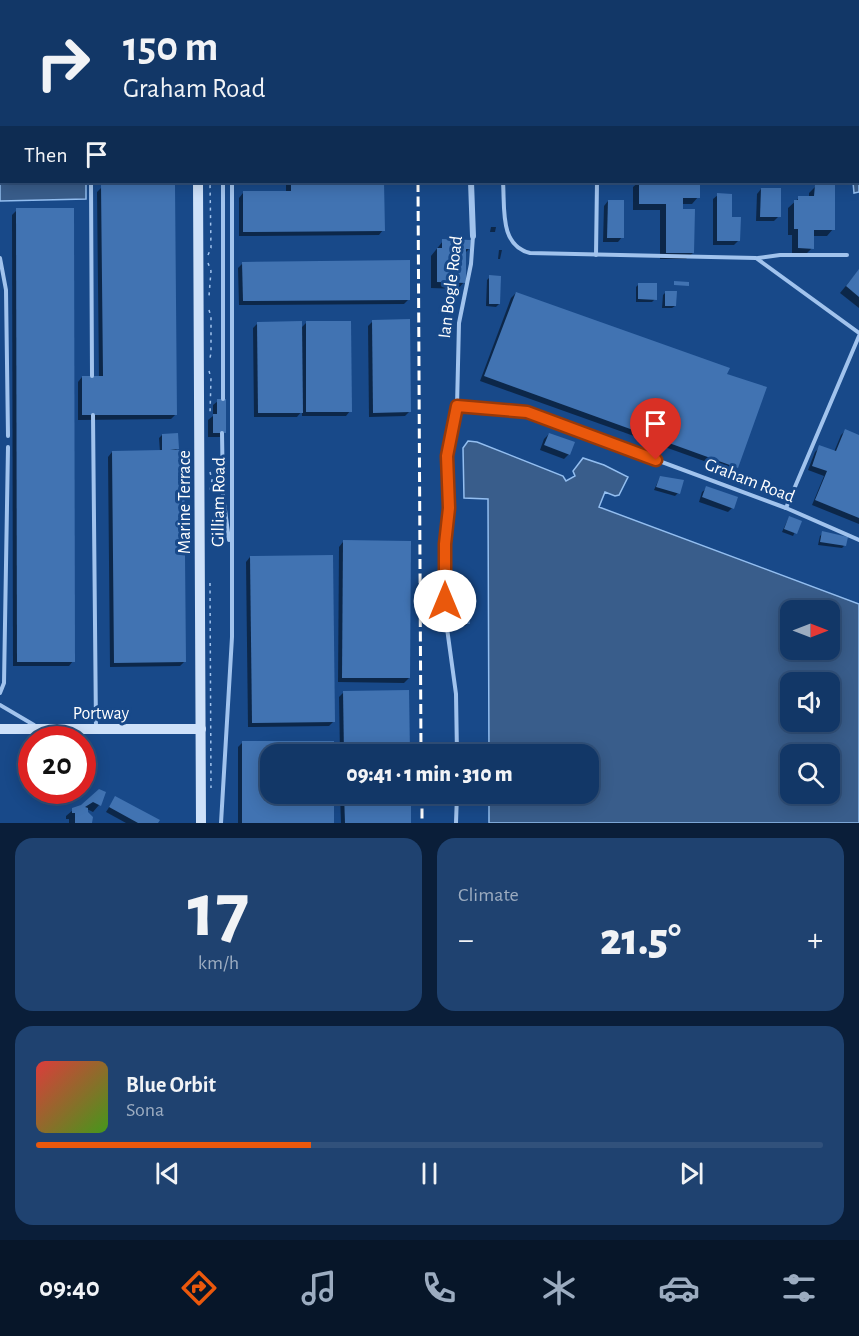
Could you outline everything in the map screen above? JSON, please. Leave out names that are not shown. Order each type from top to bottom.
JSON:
[{"type":"main road","name":"Marine Terrace","points":[[198,183],[201,823]]},
{"type":"main road","name":"Portway","points":[[0,729],[18,729]]},
{"type":"main road","name":"Portway","points":[[96,729],[201,729]]},
{"type":"street","name":"Ian Bogle Road","points":[[471,183],[473,236]]},
{"type":"lane","points":[[92,183],[92,376]]},
{"type":"lane","points":[[223,183],[223,399]]},
{"type":"lane","name":"Gilliam Road","points":[[221,823],[232,637],[231,183]]},
{"type":"lane","points":[[503,183],[507,232],[511,242],[519,250],[530,253],[756,258],[780,255],[847,255]]},
{"type":"lane","points":[[596,255],[597,183]]},
{"type":"lane","name":"Ian Bogle Road","points":[[457,744],[456,694],[446,621],[445,544],[449,508],[447,456],[457,406],[459,323],[471,264],[473,236]]},
{"type":"lane","points":[[0,258],[6,290],[9,436]]},
{"type":"lane","points":[[756,258],[859,334],[786,508]]},
{"type":"lane","name":"Graham Road","points":[[457,406],[527,412],[786,508],[859,540]]},
{"type":"lane","points":[[93,416],[96,726]]},
{"type":"lane","points":[[222,433],[223,495],[231,555]]},
{"type":"lane","points":[[0,693],[4,683],[8,447]]},
{"type":"lane","points":[[0,705],[34,726]]},
{"type":"lane","points":[[456,823],[457,804]]},
{"type":"path","points":[[838,0],[855,0]]},
{"type":"path","points":[[209,415],[211,378],[207,364],[212,353],[211,317],[207,303],[211,271],[207,259],[211,248],[210,183]]},
{"type":"path","points":[[209,471],[212,480],[209,497]]},
{"type":"path","points":[[210,580],[212,587],[211,788]]},
{"type":"water","points":[[0,183],[86,183],[86,199],[0,201]]},
{"type":"water","points":[[853,183],[859,183],[859,192],[854,193]]},
{"type":"water","points":[[468,441],[477,442],[563,476],[566,481],[575,476],[573,471],[583,458],[628,477],[619,495],[615,496],[605,492],[599,507],[859,604],[859,823],[489,823],[489,804],[599,804],[599,744],[489,744],[488,499],[464,498],[463,448]]},
{"type":"building","points":[[291,183],[384,183],[385,231],[243,232],[243,191],[291,191]]},
{"type":"building","points":[[639,183],[700,183],[700,198],[683,198],[683,209],[695,209],[694,253],[666,253],[666,204],[639,204]]},
{"type":"building","points":[[101,185],[175,185],[177,415],[82,415],[82,376],[103,376]]},
{"type":"building","points":[[815,185],[835,185],[835,230],[814,230],[814,249],[798,248],[798,229],[794,229],[794,200],[798,200],[798,196],[814,196]]},
{"type":"building","points":[[761,188],[781,188],[781,217],[760,217]]},
{"type":"building","points":[[717,193],[732,194],[732,217],[741,217],[740,241],[717,241]]},
{"type":"building","points":[[608,200],[624,200],[624,238],[607,238]]},
{"type":"building","points":[[16,208],[74,208],[75,662],[17,662]]},
{"type":"building","points":[[442,239],[471,240],[470,249],[466,249],[466,283],[437,282],[437,248],[442,248]]},
{"type":"building","points":[[410,260],[410,300],[243,301],[242,262]]},
{"type":"building","points":[[859,269],[859,297],[846,286]]},
{"type":"building","points":[[489,275],[501,276],[500,304],[489,304]]},
{"type":"building","points":[[674,281],[689,282],[689,286],[674,285]]},
{"type":"building","points":[[638,283],[657,283],[657,300],[638,299]]},
{"type":"building","points":[[665,291],[677,291],[676,306],[665,306]]},
{"type":"building","points":[[516,292],[730,368],[727,374],[767,387],[738,468],[484,376]]},
{"type":"building","points":[[410,319],[411,412],[373,413],[372,320]]},
{"type":"building","points":[[302,321],[303,413],[258,413],[257,322]]},
{"type":"building","points":[[306,321],[351,321],[352,412],[306,412]]},
{"type":"building","points":[[217,399],[226,399],[226,433],[213,433],[213,414],[217,414]]},
{"type":"building","points":[[845,429],[859,435],[859,518],[815,500],[827,471],[812,466],[819,445],[836,451]]},
{"type":"building","points":[[178,433],[179,449],[170,450],[184,450],[186,662],[114,663],[112,451],[162,450],[162,434]]},
{"type":"building","points":[[549,433],[575,442],[570,455],[544,445]]},
{"type":"building","points":[[660,476],[684,480],[680,494],[656,487]]},
{"type":"building","points":[[706,486],[738,497],[734,509],[702,497]]},
{"type":"building","points":[[789,516],[802,521],[797,534],[784,529]]},
{"type":"building","points":[[822,531],[848,537],[846,546],[820,542]]},
{"type":"building","points":[[343,540],[411,541],[410,678],[342,678]]},
{"type":"building","points":[[333,555],[335,722],[252,723],[250,556]]},
{"type":"building","points":[[469,612],[470,624],[460,624],[459,613]]},
{"type":"building","points":[[409,690],[410,744],[344,744],[343,691]]},
{"type":"building","points":[[242,741],[334,741],[334,744],[260,744],[260,804],[334,804],[334,823],[242,823]]},
{"type":"building","points":[[99,789],[106,792],[101,806],[96,804],[96,792]]},
{"type":"building","points":[[115,796],[160,820],[158,823],[138,823],[109,807]]},
{"type":"building","points":[[90,804],[85,807],[93,817],[92,823],[75,823],[75,813],[72,813],[72,808]]},
{"type":"building","points":[[344,804],[411,804],[411,823],[345,823]]},
{"type":"railway","points":[[418,183],[421,744]]},
{"type":"railway","points":[[422,804],[422,823]]},
{"type":"route","points":[[445,601],[445,544],[449,508],[447,456],[457,406],[527,412],[656,460]]}]
